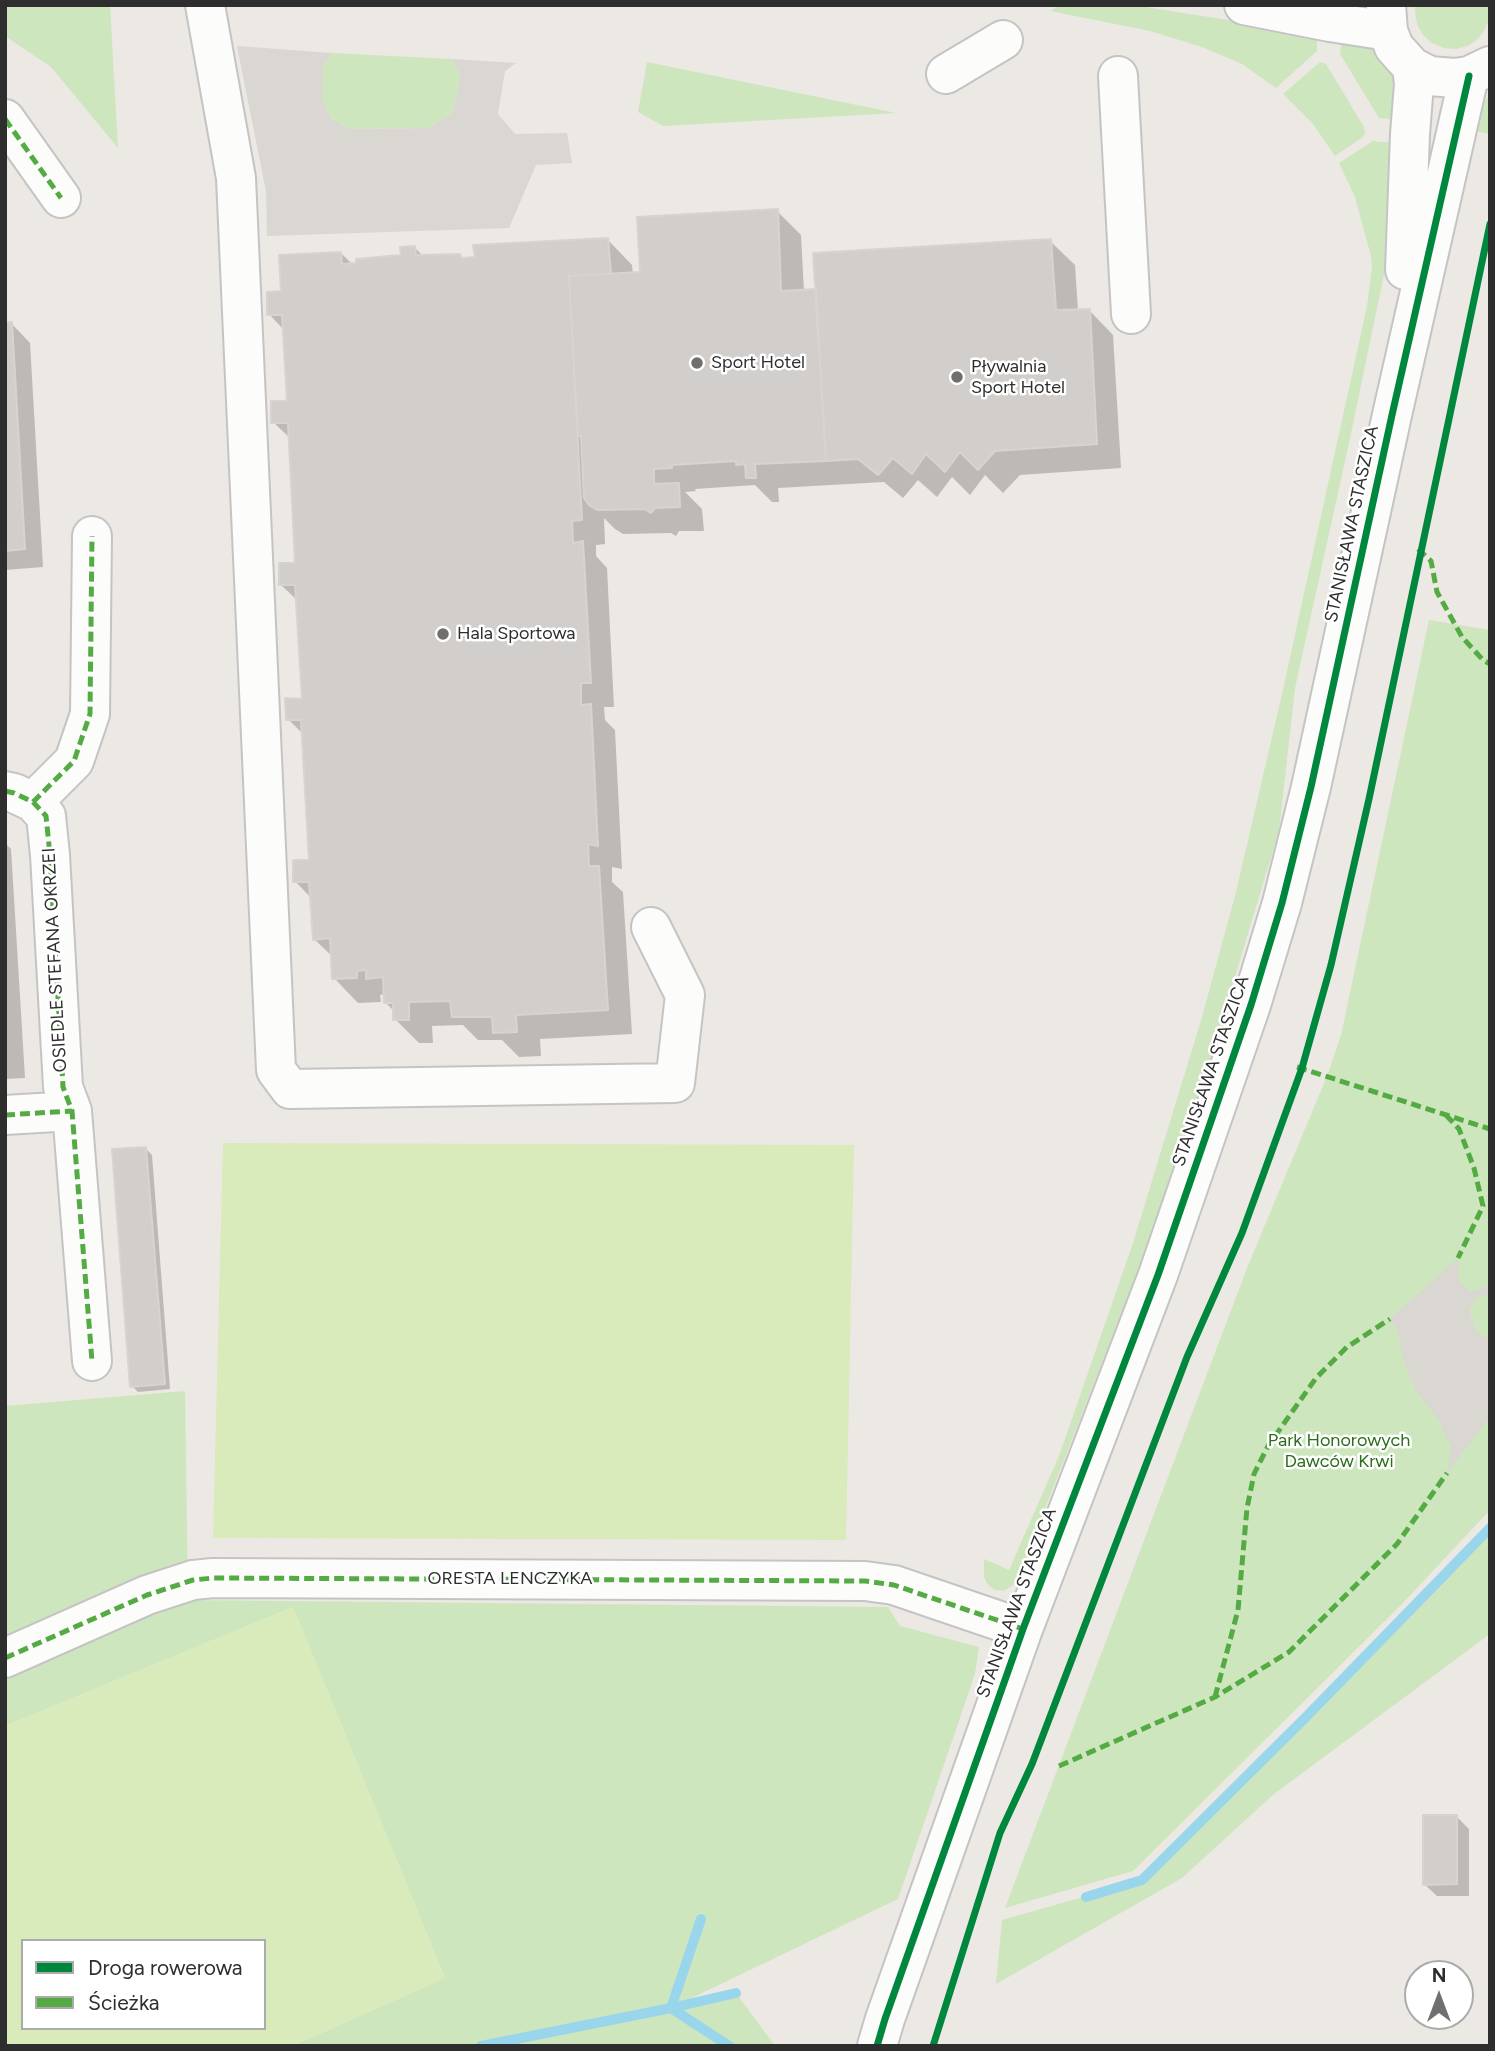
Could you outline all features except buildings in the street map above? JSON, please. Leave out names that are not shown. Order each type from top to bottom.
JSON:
[{"type":"street","points":[[205,5],[236,178],[276,1070],[290,1089],[675,1083],[685,995],[650,927]]},
{"type":"street","points":[[1244,5],[1330,22],[1387,18],[1394,47],[1412,68],[1442,78],[1480,71]]},
{"type":"street","points":[[946,74],[1003,40]]},
{"type":"street","name":"STANISŁAWA STASZICA","points":[[1392,415],[1408,248],[1410,134],[1414,84],[1412,68]]},
{"type":"street","name":"STANISŁAWA STASZICA","points":[[877,2046],[1023,1629],[1158,1275],[1251,1005],[1282,903],[1311,787],[1392,415],[1480,71]]},
{"type":"street","points":[[1118,76],[1132,314]]},
{"type":"street","points":[[5,119],[61,198]]},
{"type":"street","points":[[19,796],[74,761],[90,714],[92,537]]},
{"type":"street","name":"OSIEDLE STEFANA OKRZEI","points":[[19,796],[46,816],[62,1087],[72,1111],[92,1361]]},
{"type":"street","points":[[5,1115],[72,1111]]},
{"type":"street","name":"ORESTA LENCZYKA","points":[[5,1658],[147,1595],[193,1580],[213,1578],[865,1581],[894,1585],[1023,1629]]},
{"type":"green space","points":[[5,5],[110,5],[118,148],[51,67],[5,36]]},
{"type":"green space","points":[[1061,5],[1133,5],[1317,34],[1317,51],[1276,88],[1242,64],[1202,47],[1150,31],[1050,11]]},
{"type":"green space","points":[[1415,5],[1490,5],[1490,17],[1478,39],[1468,46],[1444,48],[1423,35],[1417,24]]},
{"type":"green space","points":[[1342,36],[1373,47],[1388,62],[1396,80],[1397,120],[1379,118],[1340,54]]},
{"type":"green space","points":[[332,53],[452,59],[460,77],[452,114],[427,128],[349,129],[331,119],[323,101],[323,66]]},
{"type":"green space","points":[[647,62],[896,113],[663,126],[638,112]]},
{"type":"green space","points":[[1320,62],[1326,64],[1365,133],[1335,156],[1313,124],[1283,94]]},
{"type":"green space","points":[[1490,95],[1490,134],[1469,130],[1478,108]]},
{"type":"green space","points":[[1373,141],[1395,143],[1384,275],[1295,688],[1276,841],[1205,1076],[1144,1255],[1016,1583],[1004,1591],[995,1590],[988,1585],[984,1577],[984,1559],[1009,1570],[1059,1456],[1133,1243],[1202,1017],[1236,892],[1367,306],[1371,256],[1355,197],[1339,163]]},
{"type":"green space","name":"Park Honorowych Dawców Krwi","points":[[1429,620],[1490,630],[1490,1510],[1401,1605],[1133,1871],[1005,1908],[1247,1268],[1327,1076],[1341,1035]]},
{"type":"green space","points":[[223,1143],[854,1145],[846,1540],[213,1538]]},
{"type":"green space","points":[[185,1391],[188,1600],[888,1607],[900,1626],[979,1647],[975,1674],[898,1899],[675,2006],[736,1993],[775,2046],[292,2046],[445,1978],[293,1607],[5,1726],[5,1406]]},
{"type":"green space","points":[[1490,1528],[1490,1634],[1274,1794],[1182,1878],[996,1984],[1002,1920],[1143,1880]]},
{"type":"green space","points":[[293,1607],[445,1978],[292,2046],[5,2046],[5,1726]]},
{"type":"shaded area","points":[[237,46],[332,53],[323,66],[323,101],[331,119],[349,129],[427,128],[452,114],[460,77],[452,59],[516,63],[505,71],[498,114],[515,134],[567,133],[572,163],[536,165],[509,228],[267,236],[266,191]]},
{"type":"shaded area","points":[[1458,1258],[1459,1282],[1471,1292],[1490,1286],[1490,1294],[1476,1298],[1469,1311],[1477,1333],[1490,1338],[1490,1417],[1447,1473],[1451,1447],[1439,1420],[1416,1391],[1402,1355],[1398,1332],[1390,1319]]},
{"type":"waterway","points":[[1086,1897],[1142,1880],[1490,1528]]},
{"type":"waterway","points":[[701,1919],[671,2008],[729,2046]]},
{"type":"waterway","points":[[481,2046],[736,1993]]},
{"type":"marked path","points":[[5,119],[61,198]]},
{"type":"marked path","points":[[33,802],[74,761],[90,714],[92,536]]},
{"type":"marked path","points":[[1418,549],[1431,561],[1437,592],[1462,637],[1490,664]]},
{"type":"marked path","points":[[5,791],[33,802],[46,816],[63,1087],[72,1111],[92,1361]]},
{"type":"marked path","points":[[1297,1067],[1490,1129]]},
{"type":"marked path","points":[[5,1115],[72,1111]]},
{"type":"marked path","points":[[1446,1115],[1459,1129],[1474,1168],[1483,1206],[1458,1258]]},
{"type":"marked path","points":[[1215,1697],[1238,1610],[1247,1508],[1254,1474],[1268,1446],[1316,1378],[1347,1347],[1390,1319]]},
{"type":"marked path","points":[[1059,1766],[1215,1697],[1289,1652],[1397,1544],[1447,1473]]},
{"type":"marked path","points":[[5,1658],[147,1595],[193,1580],[213,1578],[865,1581],[894,1585],[1023,1629]]},
{"type":"cycle path","points":[[877,2046],[1023,1629],[1158,1275],[1251,1005],[1282,903],[1311,787],[1469,76]]},
{"type":"cycle path","points":[[933,2046],[1000,1833],[1032,1764],[1187,1357],[1242,1233],[1302,1068],[1331,965],[1369,799],[1490,224]]},
{"type":"place","name":"Sport Hotel","points":[[697,363]]},
{"type":"place","name":"Pływalnia Sport Hotel","points":[[957,377]]},
{"type":"place","name":"Hala Sportowa","points":[[443,634]]}]
